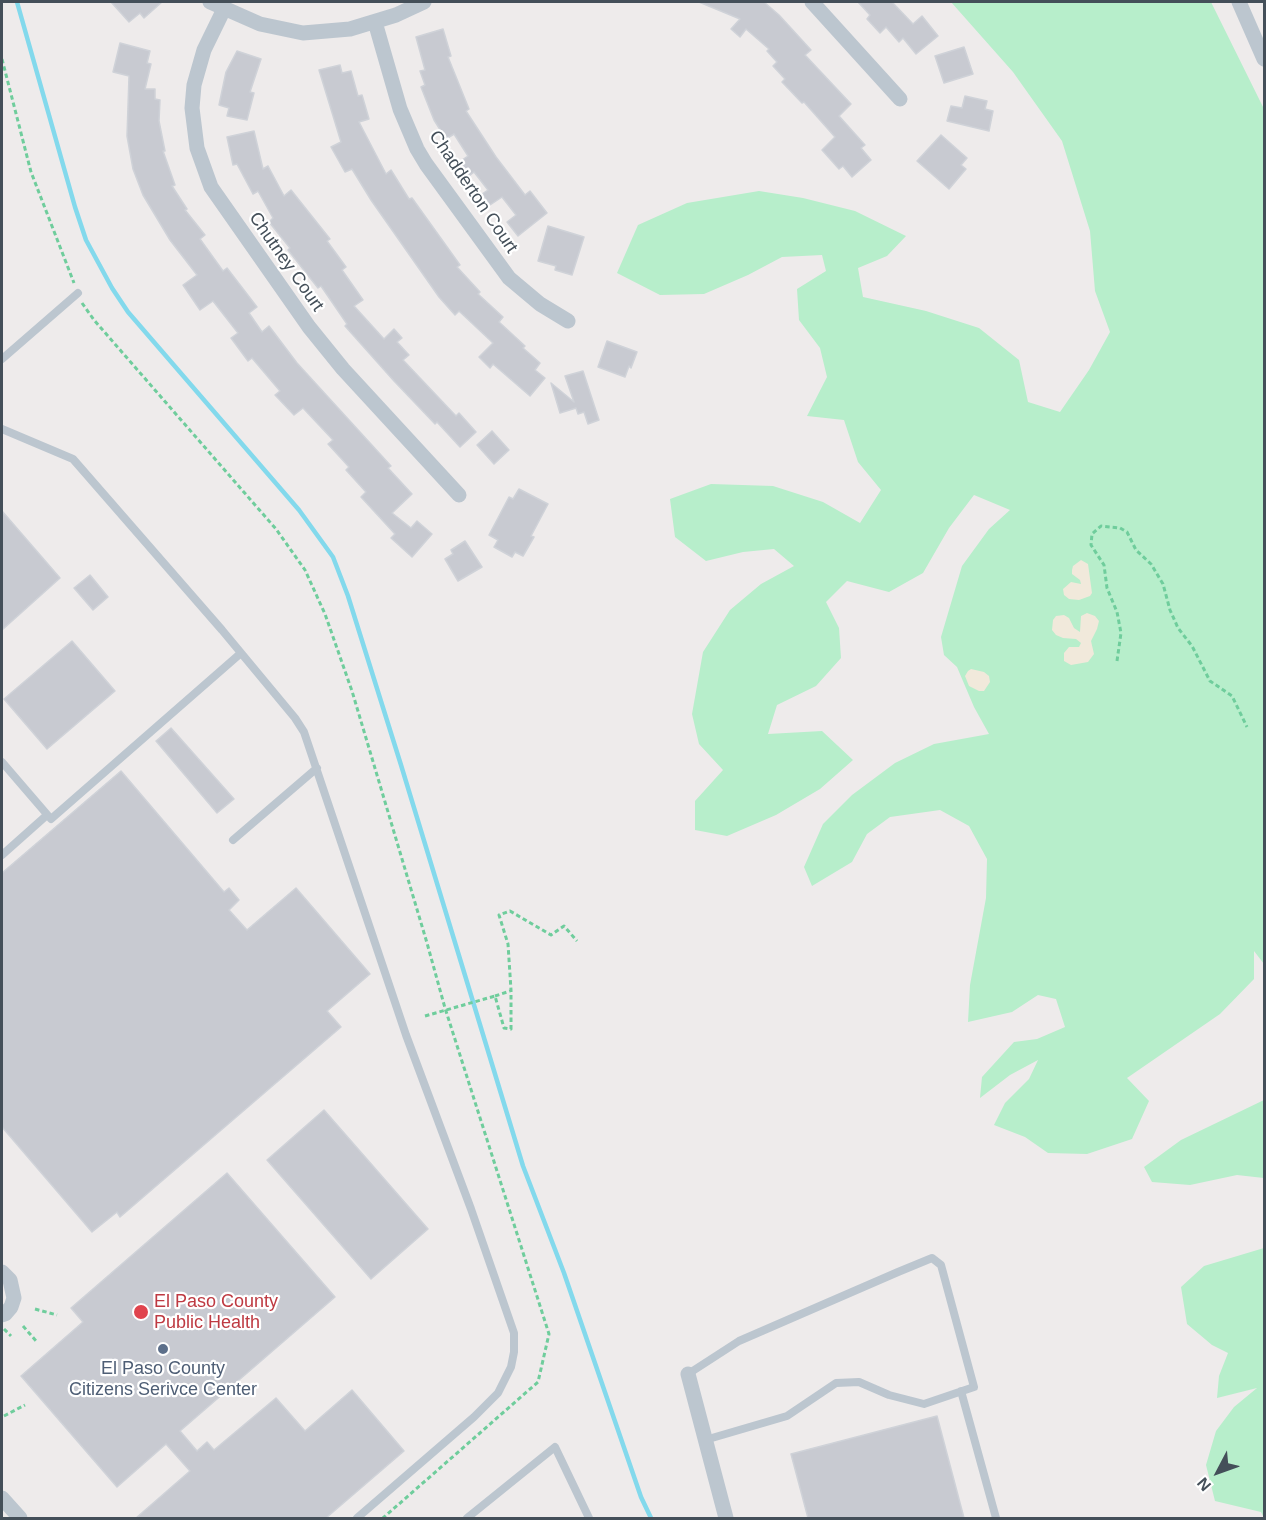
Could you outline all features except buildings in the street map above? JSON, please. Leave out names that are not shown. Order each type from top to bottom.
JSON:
[{"type":"street","points":[[217,5],[260,24],[303,33],[325,33],[375,22],[424,2]]},
{"type":"street","points":[[812,2],[900,99]]},
{"type":"street","points":[[1239,2],[1264,59]]},
{"type":"street","name":"Chutney Court","points":[[217,5],[194,85],[192,108],[197,148],[211,187],[309,327],[343,369],[459,495]]},
{"type":"street","name":"Chadderton Court","points":[[375,22],[400,109],[426,164],[509,278],[540,304],[568,321]]},
{"type":"street","points":[[2,1272],[10,1280],[14,1298],[11,1307],[2,1315]]},
{"type":"street","points":[[688,1374],[726,1518]]},
{"type":"street","points":[[2,1498],[20,1518]]},
{"type":"lane","points":[[2,359],[78,293]]},
{"type":"lane","points":[[2,429],[74,459],[241,653],[304,732],[406,1035],[471,1209],[514,1333],[511,1367],[498,1393],[474,1417],[357,1518]]},
{"type":"lane","points":[[2,762],[51,819],[241,653]]},
{"type":"lane","points":[[233,840],[317,768]]},
{"type":"lane","points":[[2,855],[47,815]]},
{"type":"lane","points":[[688,1374],[739,1341],[932,1258],[941,1265],[974,1387],[924,1404],[889,1395],[860,1382],[836,1383],[787,1416],[705,1440]]},
{"type":"lane","points":[[961,1391],[996,1518]]},
{"type":"lane","points":[[467,1518],[555,1447],[589,1518]]},
{"type":"path","points":[[1117,661],[1121,633],[1117,612],[1107,588],[1104,565],[1091,545],[1092,534],[1101,526],[1120,528],[1127,532],[1136,550],[1151,564],[1163,584],[1178,628],[1192,646],[1210,681],[1232,696],[1247,727]]},
{"type":"path","points":[[495,996],[504,1028],[511,1029],[508,944],[500,915],[510,911],[550,935],[564,926],[577,941]]},
{"type":"path","points":[[425,1016],[511,990]]},
{"type":"path","points":[[35,1309],[57,1316]]},
{"type":"path","points":[[23,1326],[38,1342]]},
{"type":"path","points":[[2,1327],[11,1336]]},
{"type":"path","points":[[4,1416],[25,1405]]},
{"type":"green space","points":[[951,2],[1211,2],[1264,109],[1264,964],[1254,951],[1254,979],[1220,1014],[1127,1078],[1149,1101],[1132,1139],[1087,1154],[1048,1153],[1025,1137],[994,1125],[1005,1103],[1029,1079],[1038,1060],[1010,1075],[980,1098],[982,1077],[1014,1042],[1037,1039],[1065,1027],[1056,999],[1038,995],[1012,1012],[968,1022],[970,985],[986,898],[987,859],[969,826],[940,810],[890,817],[867,834],[852,862],[812,886],[804,867],[823,824],[852,795],[895,763],[934,744],[989,734],[974,707],[957,667],[944,655],[941,637],[962,566],[989,529],[1010,510],[974,495],[949,528],[923,573],[889,592],[847,581],[826,602],[839,628],[841,658],[816,686],[777,705],[768,734],[822,731],[853,760],[820,789],[776,815],[727,836],[695,830],[695,801],[723,770],[699,744],[692,714],[703,652],[730,610],[761,584],[794,566],[774,549],[743,552],[706,561],[675,537],[670,499],[711,484],[773,486],[823,502],[860,523],[881,490],[858,462],[844,420],[807,416],[827,377],[820,348],[799,320],[797,289],[826,271],[822,255],[782,257],[704,294],[660,295],[617,273],[638,225],[687,203],[759,191],[803,198],[855,211],[906,236],[887,256],[858,268],[863,297],[926,311],[979,328],[1019,360],[1028,402],[1060,412],[1089,370],[1110,332],[1095,291],[1090,231],[1062,141],[1013,72]]},
{"type":"green space","points":[[1264,1100],[1264,1178],[1237,1175],[1190,1185],[1152,1182],[1144,1167],[1181,1140]]},
{"type":"green space","points":[[1264,1248],[1264,1518],[1261,1512],[1215,1501],[1206,1465],[1216,1431],[1234,1407],[1257,1388],[1217,1398],[1219,1376],[1228,1353],[1212,1345],[1187,1324],[1181,1287],[1204,1266]]},
{"type":"sand","points":[[1081,560],[1088,564],[1092,593],[1079,600],[1069,599],[1064,595],[1063,589],[1071,582],[1081,584],[1080,580],[1072,574],[1072,570],[1073,566]]},
{"type":"sand","points":[[1087,613],[1095,616],[1099,621],[1091,641],[1094,654],[1088,662],[1071,665],[1064,661],[1064,653],[1069,647],[1079,647],[1081,643],[1076,639],[1056,635],[1052,630],[1053,620],[1056,616],[1064,615],[1080,632],[1081,616]]},
{"type":"sand","points":[[971,669],[984,672],[989,676],[990,682],[984,691],[969,686],[965,676]]},
{"type":"waterway","points":[[17,2],[75,207],[86,240],[112,288],[128,312],[299,510],[333,557],[348,596],[401,765],[523,1166],[564,1273],[641,1497],[651,1518]]},
{"type":"place","name":"El Paso County Public Health","points":[[141,1312]]},
{"type":"place","name":"El Paso County Citizens Serivce Center","points":[[163,1349]]}]
